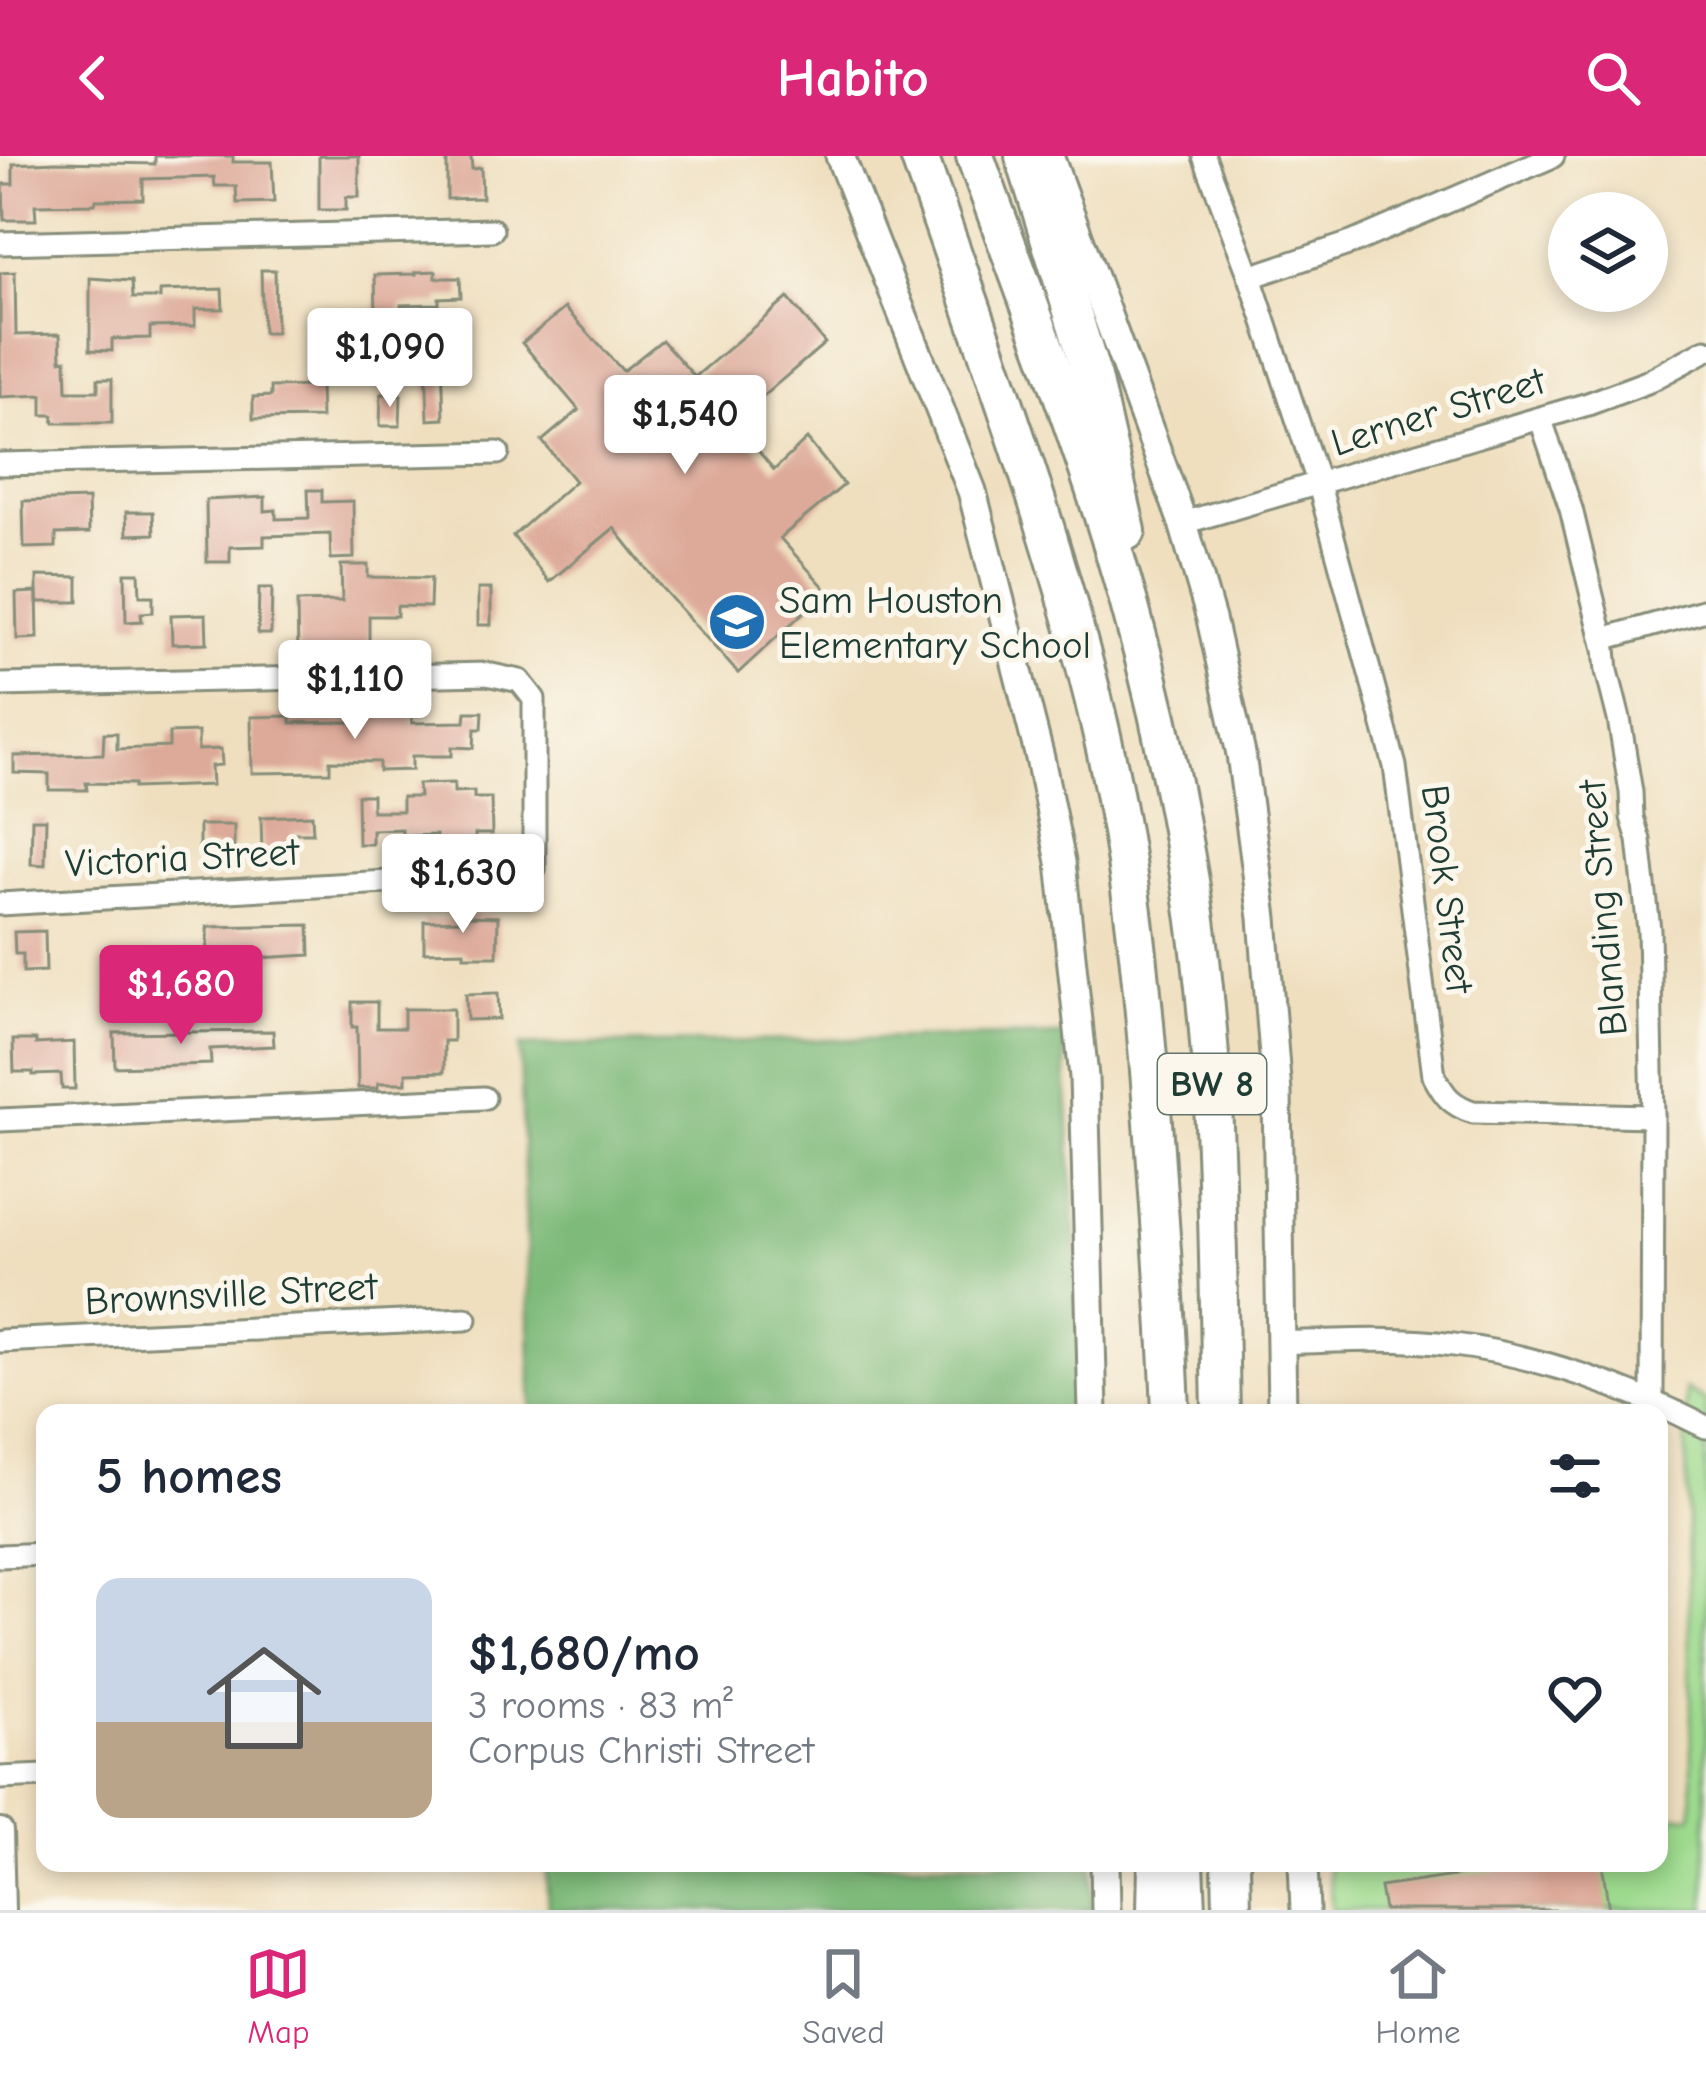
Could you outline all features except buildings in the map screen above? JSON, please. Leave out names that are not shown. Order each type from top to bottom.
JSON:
[{"type":"highway","points":[[896,156],[984,345]]},
{"type":"highway","name":"BW 8","points":[[919,156],[1061,581],[1102,731],[1131,887],[1148,1048],[1170,1404]]},
{"type":"highway","name":"BW 8","points":[[975,156],[1110,539],[1141,644],[1167,759],[1192,891],[1211,1077],[1220,1404]]},
{"type":"highway","points":[[1024,156],[1090,369],[1116,476],[1167,759]]},
{"type":"highway","points":[[1148,1048],[1152,1404]]},
{"type":"highway","points":[[1156,1872],[1156,1910]]},
{"type":"highway","points":[[1185,1872],[1187,1910]]},
{"type":"highway","points":[[1231,1872],[1232,1910]]},
{"type":"main road","points":[[840,156],[972,491],[1016,655],[1061,862],[1084,1077],[1093,1404]]},
{"type":"main road","name":"BW 8","points":[[1049,156],[1183,523],[1241,754],[1263,918],[1277,1093],[1282,1404]]},
{"type":"main road","points":[[1105,1872],[1106,1910]]},
{"type":"main road","points":[[1303,1872],[1305,1910]]},
{"type":"street","name":"Brook Street","points":[[1204,156],[1319,485],[1395,766],[1434,1076],[1447,1100],[1473,1112],[1653,1116]]},
{"type":"street","points":[[1250,277],[1354,242],[1553,156]]},
{"type":"street","points":[[0,243],[492,230]]},
{"type":"street","name":"Lerner Street","points":[[1183,523],[1540,420],[1626,391],[1706,350]]},
{"type":"street","name":"Blanding Street","points":[[1540,420],[1571,509],[1603,639],[1639,841],[1649,930],[1652,1400]]},
{"type":"street","points":[[0,464],[498,453]]},
{"type":"street","points":[[1603,639],[1706,610]]},
{"type":"street","name":"Victoria Street","points":[[0,685],[487,674],[520,681],[535,699],[534,870],[0,904]]},
{"type":"street","points":[[0,1120],[484,1098]]},
{"type":"street","name":"Brownsville Street","points":[[0,1341],[466,1318]]},
{"type":"street","points":[[1279,1343],[1383,1340],[1456,1345],[1520,1358],[1660,1404]]},
{"type":"street","points":[[1668,1408],[1706,1427]]},
{"type":"street","points":[[0,1556],[36,1554]]},
{"type":"street","points":[[0,1778],[36,1776]]},
{"type":"street","points":[[0,1831],[2,1910]]},
{"type":"green space","points":[[1064,1035],[1084,1404],[532,1404],[520,1046]]},
{"type":"green space","points":[[1685,1389],[1706,1401],[1706,1910],[1332,1910],[1329,1872],[1668,1872],[1668,1816],[1693,1816]]},
{"type":"green space","points":[[546,1872],[1092,1872],[1092,1910],[548,1910]]},
{"type":"place","name":"Sam Houston Elementary School","points":[[737,622]]}]
